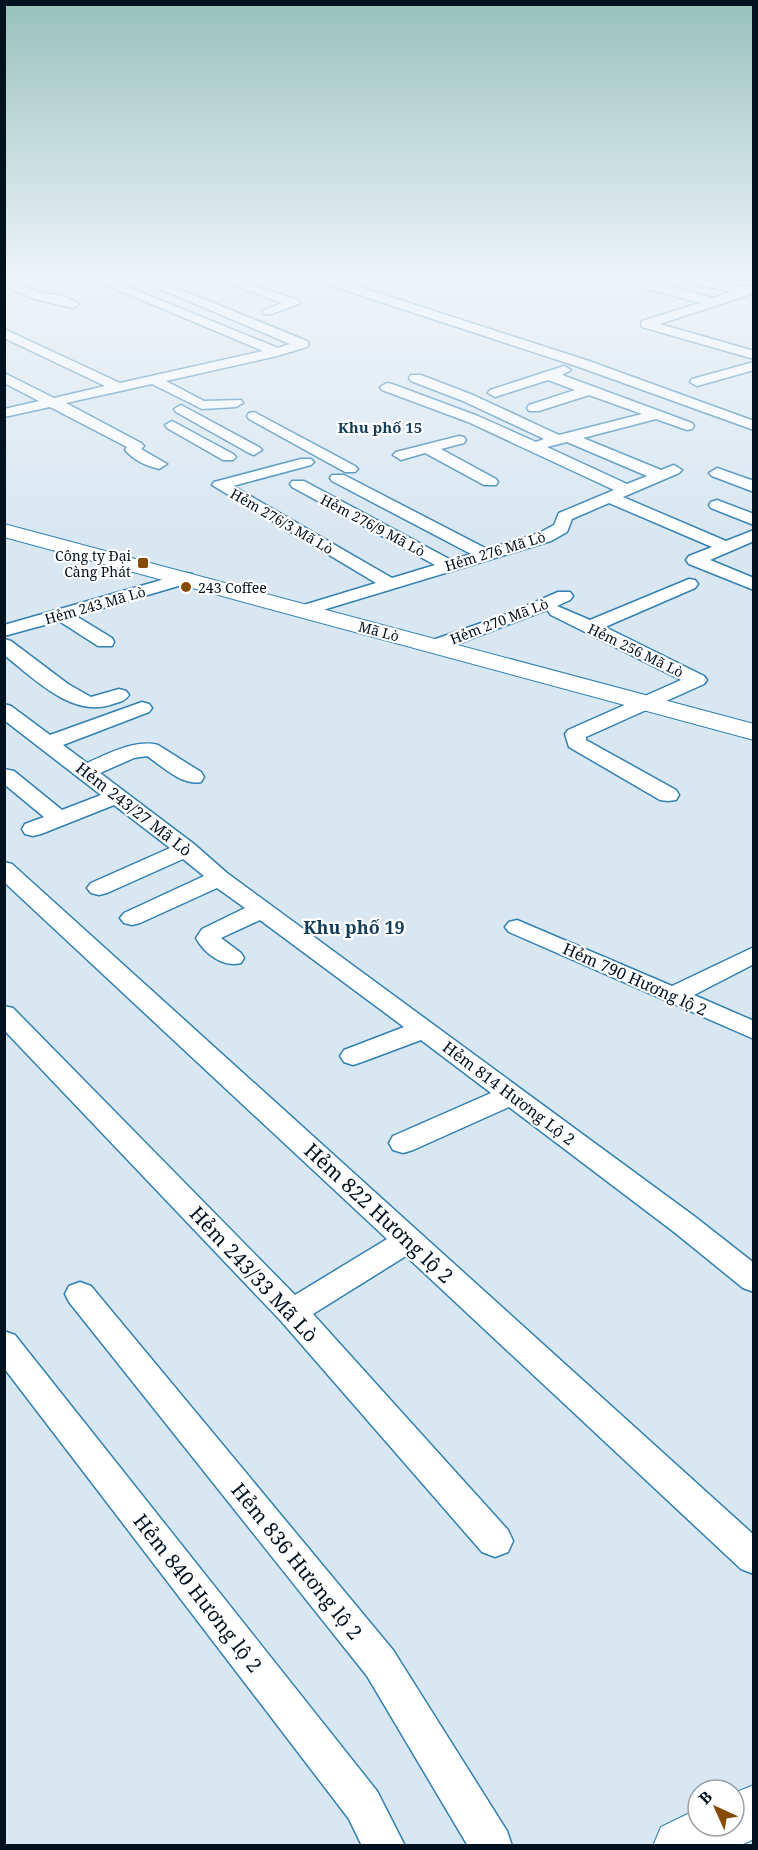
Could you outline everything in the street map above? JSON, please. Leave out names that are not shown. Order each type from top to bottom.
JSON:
[{"type":"main road","name":"Mã Lò","points":[[4,530],[753,732]]},
{"type":"main road","points":[[680,1845],[695,1838]]},
{"type":"street","points":[[66,362],[120,388]]},
{"type":"street","points":[[4,413],[232,362]]},
{"type":"street","points":[[579,362],[753,426]]},
{"type":"street","points":[[495,393],[584,364]]},
{"type":"street","points":[[697,382],[753,366]]},
{"type":"street","points":[[548,375],[687,426]]},
{"type":"street","points":[[4,376],[136,446],[133,450],[159,464]]},
{"type":"street","points":[[416,378],[562,438]]},
{"type":"street","points":[[154,380],[202,405],[236,403]]},
{"type":"street","points":[[387,387],[473,419],[627,490]]},
{"type":"street","points":[[534,408],[589,390]]},
{"type":"street","points":[[181,409],[254,450]]},
{"type":"street","points":[[531,447],[656,415]]},
{"type":"street","points":[[254,416],[344,473],[484,555]]},
{"type":"street","points":[[172,425],[228,457]]},
{"type":"street","name":"Hẻm 276 Mã Lò","points":[[303,611],[545,537],[561,528],[565,516],[667,473],[562,438]]},
{"type":"street","points":[[401,455],[459,440]]},
{"type":"street","points":[[248,477],[218,460],[271,445]]},
{"type":"street","points":[[427,448],[490,482]]},
{"type":"street","name":"Hẻm 276/3 Mã Lò","points":[[306,462],[220,485],[390,584]]},
{"type":"street","name":"Hẻm 276/9 Mã Lò","points":[[270,471],[448,566]]},
{"type":"street","points":[[717,473],[753,487]]},
{"type":"street","points":[[609,497],[724,546]]},
{"type":"street","points":[[717,505],[753,520]]},
{"type":"street","points":[[752,538],[724,546],[695,560],[753,585]]},
{"type":"street","name":"Hẻm 243 Mã Lò","points":[[4,631],[186,579]]},
{"type":"street","points":[[590,627],[689,584]]},
{"type":"street","name":"Hẻm 256 Mã Lò","points":[[560,604],[590,627],[697,680],[646,703]]},
{"type":"street","name":"Hẻm 270 Mã Lò","points":[[435,646],[560,604]]},
{"type":"street","points":[[62,615],[105,642]]},
{"type":"street","points":[[4,645],[71,694],[89,704],[106,701],[119,695]]},
{"type":"street","points":[[646,703],[575,734],[575,739],[576,743],[668,795]]},
{"type":"street","points":[[49,743],[142,708]]},
{"type":"street","name":"Hẻm 243/27 Mã Lò","points":[[4,710],[262,909]]},
{"type":"street","points":[[86,771],[129,753],[151,749],[193,777]]},
{"type":"street","points":[[7,775],[59,819]]},
{"type":"street","points":[[33,829],[117,796]]},
{"type":"street","points":[[99,888],[186,849]]},
{"type":"street","name":"Hẻm 822 Hương lộ 2","points":[[4,868],[753,1557]]},
{"type":"street","points":[[132,918],[219,878]]},
{"type":"street","points":[[232,958],[208,938],[211,934],[262,909]]},
{"type":"street","name":"Hẻm 814 Hương Lộ 2","points":[[262,909],[512,1095],[753,1280]]},
{"type":"street","name":"Hẻm 790 Hương lộ 2","points":[[517,927],[753,1030]]},
{"type":"street","points":[[672,996],[753,954]]},
{"type":"street","name":"Hẻm 243/33 Mã Lò","points":[[4,1014],[292,1312],[495,1541]]},
{"type":"street","points":[[353,1056],[424,1029]]},
{"type":"street","points":[[403,1143],[512,1095]]},
{"type":"street","points":[[292,1312],[408,1240]]},
{"type":"street","name":"Hẻm 836 Hương lộ 2","points":[[80,1294],[380,1663],[492,1845]]},
{"type":"street","name":"Hẻm 840 Hương lộ 2","points":[[4,1344],[363,1805],[385,1845]]},
{"type":"place","name":"Công ty Đại Càng Phát","points":[[143,563]]},
{"type":"place","name":"243 Coffee","points":[[186,587]]},
{"type":"district","name":"Khu phố 15","points":[[380,427]]},
{"type":"district","name":"Khu phố 19","points":[[354,927]]}]
